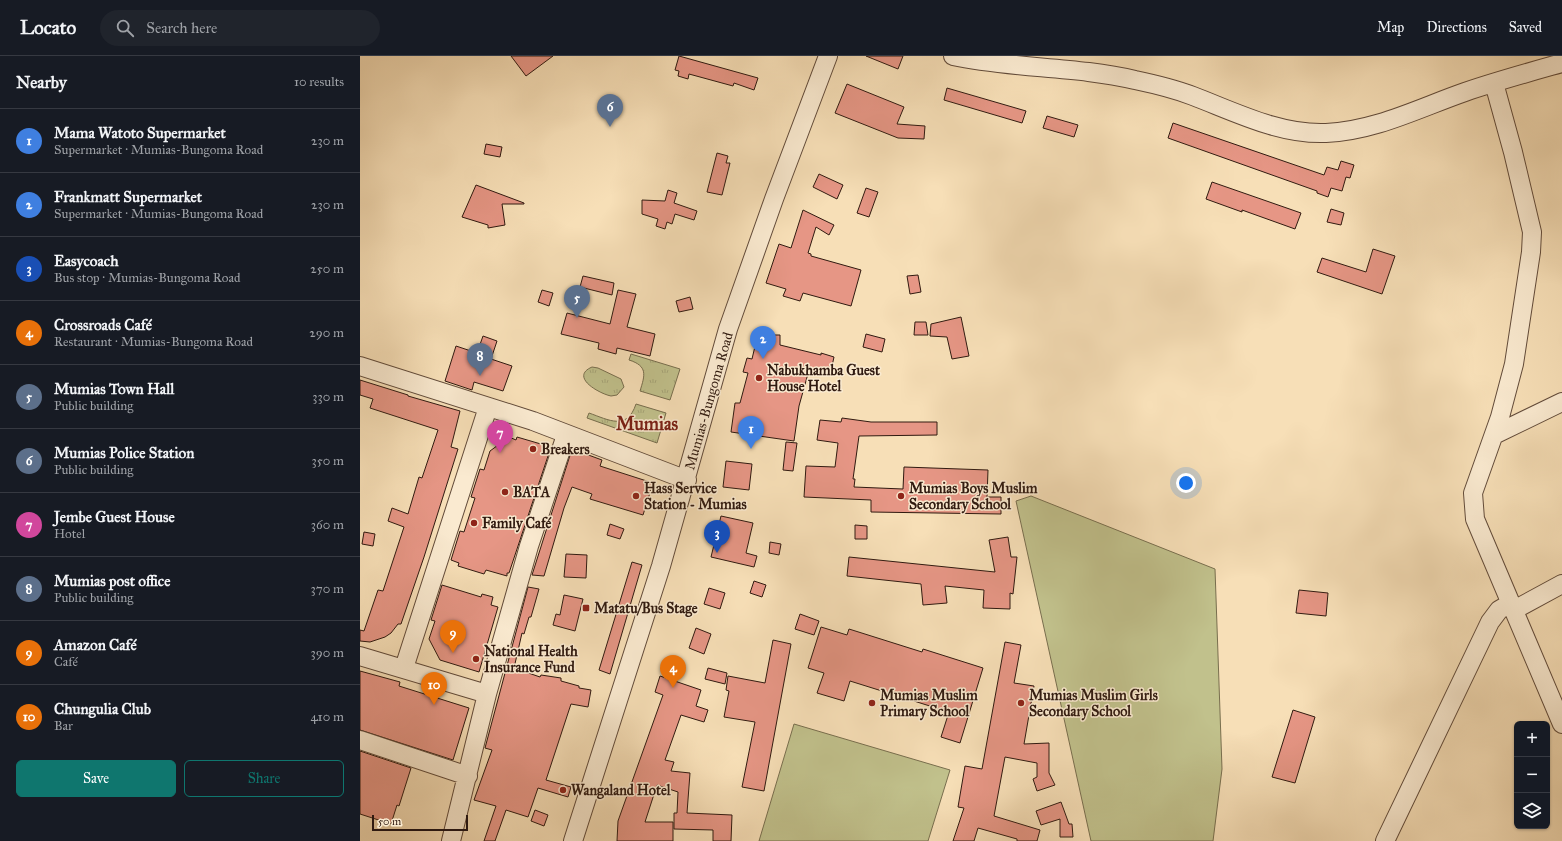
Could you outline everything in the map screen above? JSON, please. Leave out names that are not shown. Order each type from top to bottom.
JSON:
[{"type":"street","name":"Mumias-Bungoma Road","points":[[573,841],[661,566],[687,480],[728,329],[774,199],[828,56]]},
{"type":"street","points":[[954,56],[997,64],[1095,73],[1134,80],[1191,95],[1263,122],[1310,133],[1346,131],[1384,122],[1494,83],[1562,63]]},
{"type":"street","points":[[1494,83],[1513,152],[1532,232],[1531,252],[1514,364],[1494,435],[1473,493],[1475,512],[1476,519],[1512,607],[1562,724]]},
{"type":"street","points":[[360,366],[533,421],[566,435],[687,480]]},
{"type":"street","points":[[1494,435],[1562,402]]},
{"type":"street","points":[[404,668],[488,407]]},
{"type":"street","points":[[451,841],[487,694],[529,546],[566,435]]},
{"type":"street","points":[[1385,841],[1495,614],[1562,584]]},
{"type":"street","points":[[360,656],[487,694]]},
{"type":"street","points":[[360,740],[468,776]]},
{"type":"green space","points":[[631,354],[680,369],[670,400],[640,391],[644,372],[639,365],[629,360]]},
{"type":"green space","points":[[592,367],[598,368],[621,379],[624,387],[617,395],[611,396],[594,389],[585,380],[584,375],[586,371]]},
{"type":"green space","points":[[636,404],[666,413],[657,443],[587,418],[589,413],[610,420],[622,421],[628,418]]},
{"type":"green space","points":[[1031,496],[1215,569],[1222,769],[1213,841],[1091,841],[1016,501]]},
{"type":"green space","points":[[794,724],[950,770],[928,841],[759,841]]},
{"type":"building","points":[[511,56],[553,56],[526,76]]},
{"type":"building","points":[[679,56],[758,78],[754,90],[734,83],[733,86],[689,74],[688,79],[678,76],[679,71],[675,70]]},
{"type":"building","points":[[866,56],[903,56],[898,69]]},
{"type":"building","points":[[847,84],[904,107],[897,124],[925,126],[924,139],[898,138],[835,113]]},
{"type":"building","points":[[947,88],[1026,111],[1022,123],[944,100]]},
{"type":"building","points":[[1047,116],[1078,125],[1074,137],[1043,128]]},
{"type":"building","points":[[1173,123],[1324,175],[1327,167],[1338,170],[1341,161],[1354,165],[1350,178],[1346,177],[1342,191],[1331,188],[1328,197],[1317,193],[1317,191],[1168,138]]},
{"type":"building","points":[[486,144],[502,147],[500,157],[484,154]]},
{"type":"building","points":[[717,153],[728,156],[726,163],[730,163],[722,195],[707,192]]},
{"type":"building","points":[[819,174],[843,185],[837,199],[813,187]]},
{"type":"building","points":[[1212,182],[1301,213],[1295,229],[1206,199]]},
{"type":"building","points":[[476,185],[524,204],[502,204],[505,225],[488,228],[488,225],[462,217]]},
{"type":"building","points":[[866,188],[878,192],[869,217],[857,213]]},
{"type":"building","points":[[668,190],[677,193],[674,203],[697,211],[694,220],[675,214],[672,224],[667,222],[665,229],[656,226],[658,219],[642,214],[642,200],[665,201]]},
{"type":"building","points":[[1331,209],[1344,213],[1341,225],[1327,222]]},
{"type":"building","points":[[803,210],[834,225],[829,235],[816,227],[808,253],[811,254],[811,256],[861,270],[851,306],[803,293],[800,301],[783,296],[786,289],[766,283],[779,244],[791,248]]},
{"type":"building","points":[[1373,249],[1395,256],[1382,294],[1317,272],[1322,258],[1366,272]]},
{"type":"building","points":[[918,275],[921,292],[910,294],[907,276]]},
{"type":"building","points":[[583,276],[614,283],[612,295],[580,287]]},
{"type":"building","points":[[542,290],[553,293],[549,306],[538,302]]},
{"type":"building","points":[[618,290],[636,294],[627,327],[655,334],[650,356],[617,348],[616,354],[598,349],[599,343],[561,334],[567,313],[610,324]]},
{"type":"building","points":[[690,297],[693,309],[679,312],[676,301]]},
{"type":"building","points":[[961,317],[969,356],[952,359],[947,337],[930,336],[931,324]]},
{"type":"building","points":[[915,322],[926,322],[928,335],[914,335]]},
{"type":"building","points":[[866,334],[885,339],[882,352],[863,347]]},
{"type":"building","points":[[762,335],[780,335],[780,345],[834,357],[830,375],[809,370],[799,406],[794,441],[731,432],[735,403],[740,403],[748,373],[743,372],[747,358],[752,359],[756,342],[762,343]]},
{"type":"building","points":[[483,336],[497,341],[491,359],[512,366],[503,391],[474,382],[472,390],[445,381],[456,346],[477,353]]},
{"type":"building","points":[[360,380],[460,411],[451,447],[458,449],[401,624],[398,624],[391,633],[385,637],[370,642],[360,641],[360,630],[364,631],[378,590],[383,591],[404,527],[388,521],[392,508],[408,514],[419,477],[422,478],[438,430],[370,408],[373,399],[360,395]]},
{"type":"building","points":[[842,418],[871,422],[937,422],[937,435],[859,436],[853,479],[855,479],[854,487],[903,489],[904,467],[988,470],[987,497],[1001,497],[1001,514],[871,512],[871,500],[804,497],[806,466],[835,467],[838,443],[817,440],[820,420],[841,422]]},
{"type":"building","points":[[509,437],[516,440],[517,437],[551,447],[509,573],[507,573],[507,576],[486,570],[484,574],[458,566],[459,563],[451,560],[460,531],[464,532],[475,498],[471,497],[480,469],[484,470],[490,451]]},
{"type":"building","points":[[786,442],[797,443],[793,471],[783,470]]},
{"type":"building","points":[[572,449],[602,460],[600,466],[653,483],[643,515],[590,499],[592,494],[572,487],[564,508],[544,576],[532,575]]},
{"type":"building","points":[[726,461],[752,464],[749,490],[723,487]]},
{"type":"building","points":[[721,516],[753,523],[746,553],[757,556],[754,567],[711,557]]},
{"type":"building","points":[[610,524],[624,529],[620,539],[607,535]]},
{"type":"building","points":[[855,525],[867,526],[867,539],[855,539]]},
{"type":"building","points":[[364,532],[375,534],[373,546],[362,544]]},
{"type":"building","points":[[1008,537],[1011,557],[1017,557],[1013,594],[1010,593],[1010,609],[983,608],[984,590],[945,586],[947,603],[923,605],[921,584],[847,576],[849,557],[995,572],[989,540]]},
{"type":"building","points":[[770,542],[781,544],[779,555],[769,553]]},
{"type":"building","points":[[566,554],[587,555],[586,578],[564,577]]},
{"type":"building","points":[[632,562],[642,565],[610,674],[599,670]]},
{"type":"building","points":[[754,581],[766,585],[762,597],[750,593]]},
{"type":"building","points":[[442,585],[481,597],[482,594],[493,597],[491,605],[498,607],[479,672],[440,660],[429,639],[435,621],[431,620]]},
{"type":"building","points":[[528,587],[539,589],[531,617],[529,617],[524,634],[522,633],[514,668],[540,677],[541,675],[561,678],[561,681],[579,686],[579,688],[591,690],[588,707],[571,704],[546,780],[571,787],[568,797],[538,788],[528,817],[506,810],[495,841],[484,841],[496,806],[474,800],[492,750],[485,748]]},
{"type":"building","points":[[709,588],[725,593],[720,609],[704,604]]},
{"type":"building","points":[[1299,590],[1328,593],[1326,616],[1296,613]]},
{"type":"building","points":[[564,595],[583,599],[575,631],[553,625],[556,614],[560,615]]},
{"type":"building","points":[[800,614],[819,621],[814,635],[795,629]]},
{"type":"building","points":[[821,627],[847,635],[849,629],[922,652],[923,649],[983,668],[960,743],[941,737],[949,712],[850,681],[844,701],[817,693],[824,673],[808,668]]},
{"type":"building","points":[[696,628],[711,634],[704,654],[689,648]]},
{"type":"building","points":[[773,640],[791,644],[764,791],[742,787],[755,722],[724,717],[729,691],[726,690],[728,676],[765,683]]},
{"type":"building","points":[[1005,642],[1021,645],[1014,683],[1034,686],[1024,744],[1049,743],[1049,773],[1055,785],[1037,791],[1033,779],[1037,777],[1037,763],[1005,757],[994,816],[1040,830],[1037,841],[1017,841],[1017,839],[978,828],[974,841],[953,841],[964,808],[958,807],[965,766],[982,769]]},
{"type":"building","points":[[708,668],[727,673],[725,684],[705,679]]},
{"type":"building","points":[[360,671],[400,682],[399,686],[469,708],[453,760],[360,730]]},
{"type":"building","points":[[660,676],[701,690],[696,706],[708,710],[704,722],[681,715],[665,760],[674,762],[671,771],[690,773],[687,813],[732,815],[731,841],[713,841],[713,830],[674,829],[674,813],[677,813],[678,792],[657,785],[645,822],[673,822],[673,841],[617,841],[618,821],[663,695],[655,692]]},
{"type":"building","points":[[1293,710],[1315,717],[1295,783],[1272,777]]},
{"type":"building","points":[[360,751],[411,768],[399,806],[397,805],[391,824],[360,814]]},
{"type":"building","points":[[1061,802],[1069,824],[1072,824],[1073,837],[1060,837],[1060,819],[1041,825],[1036,811]]},
{"type":"building","points":[[535,810],[548,815],[544,826],[531,821]]},
{"type":"place","name":"Mumias Police Station","points":[[610,127]]},
{"type":"place","name":"Mumias Town Hall","points":[[577,318]]},
{"type":"place","name":"Frankmatt Supermarket","points":[[763,359]]},
{"type":"place","name":"Mumias post office","points":[[480,376]]},
{"type":"place","name":"Nabukhamba Guest House Hotel","points":[[759,378]]},
{"type":"place","name":"Breakers","points":[[533,449]]},
{"type":"place","name":"Mama Watoto Supermarket","points":[[751,449]]},
{"type":"place","name":"Jembe Guest House","points":[[500,453]]},
{"type":"place","name":"BATA","points":[[505,492]]},
{"type":"place","name":"Hass Service Station - Mumias","points":[[636,496]]},
{"type":"place","name":"Mumias Boys Muslim Secondary School","points":[[901,496]]},
{"type":"place","name":"Family Café","points":[[474,523]]},
{"type":"place","name":"Easycoach","points":[[717,553]]},
{"type":"place","name":"Matatu/Bus Stage","points":[[586,608]]},
{"type":"place","name":"Amazon Café","points":[[453,653]]},
{"type":"place","name":"National Health Insurance Fund","points":[[476,659]]},
{"type":"place","name":"Crossroads Café","points":[[673,688]]},
{"type":"place","name":"Mumias Muslim Primary School","points":[[872,703]]},
{"type":"place","name":"Mumias Muslim Girls Secondary School","points":[[1021,703]]},
{"type":"place","name":"Chungulia Club","points":[[434,705]]},
{"type":"place","name":"Wangaland Hotel","points":[[563,790]]},
{"type":"district","name":"Mumias","points":[[647,424]]}]
